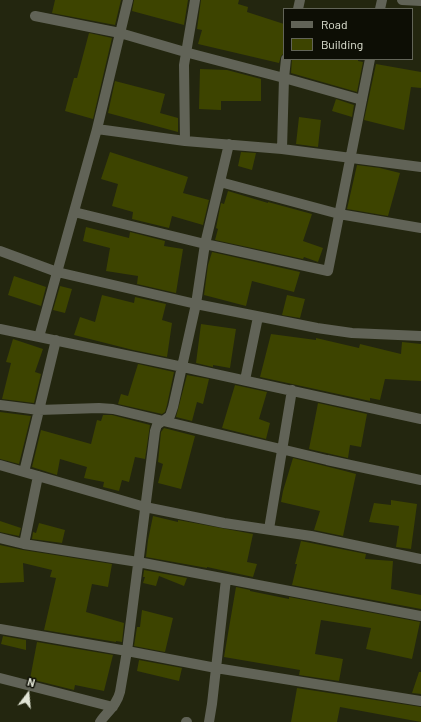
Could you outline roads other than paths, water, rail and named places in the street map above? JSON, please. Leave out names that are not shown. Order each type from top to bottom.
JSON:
[{"type":"street","points":[[39,337],[97,129],[128,0]]},
{"type":"street","points":[[185,141],[184,65],[195,0]]},
{"type":"street","points":[[402,0],[421,1]]},
{"type":"street","points":[[35,16],[120,33],[362,100]]},
{"type":"street","points":[[282,149],[286,60]]},
{"type":"street","points":[[74,212],[205,244],[328,271],[370,60]]},
{"type":"street","points":[[97,129],[185,141],[282,149],[421,167]]},
{"type":"street","points":[[100,722],[118,698],[127,651],[157,425],[170,416],[183,367],[196,304],[205,244],[229,144]]},
{"type":"street","points":[[220,182],[339,214],[421,228]]},
{"type":"street","points":[[0,251],[57,272],[258,317],[352,334],[421,336]]},
{"type":"street","points":[[244,380],[258,317]]},
{"type":"street","points":[[0,329],[292,390],[421,419]]},
{"type":"street","points":[[24,472],[56,340]]},
{"type":"street","points":[[269,530],[292,390]]},
{"type":"street","points":[[0,404],[39,410],[104,408],[163,420],[327,460],[421,480]]},
{"type":"street","points":[[0,465],[145,507],[224,523],[311,536],[421,559]]},
{"type":"street","points":[[24,544],[38,476]]},
{"type":"street","points":[[0,538],[24,544],[138,562],[421,616]]},
{"type":"street","points":[[209,722],[226,579]]},
{"type":"street","points":[[0,629],[216,668],[421,701]]},
{"type":"street","points":[[0,678],[112,707]]}]
